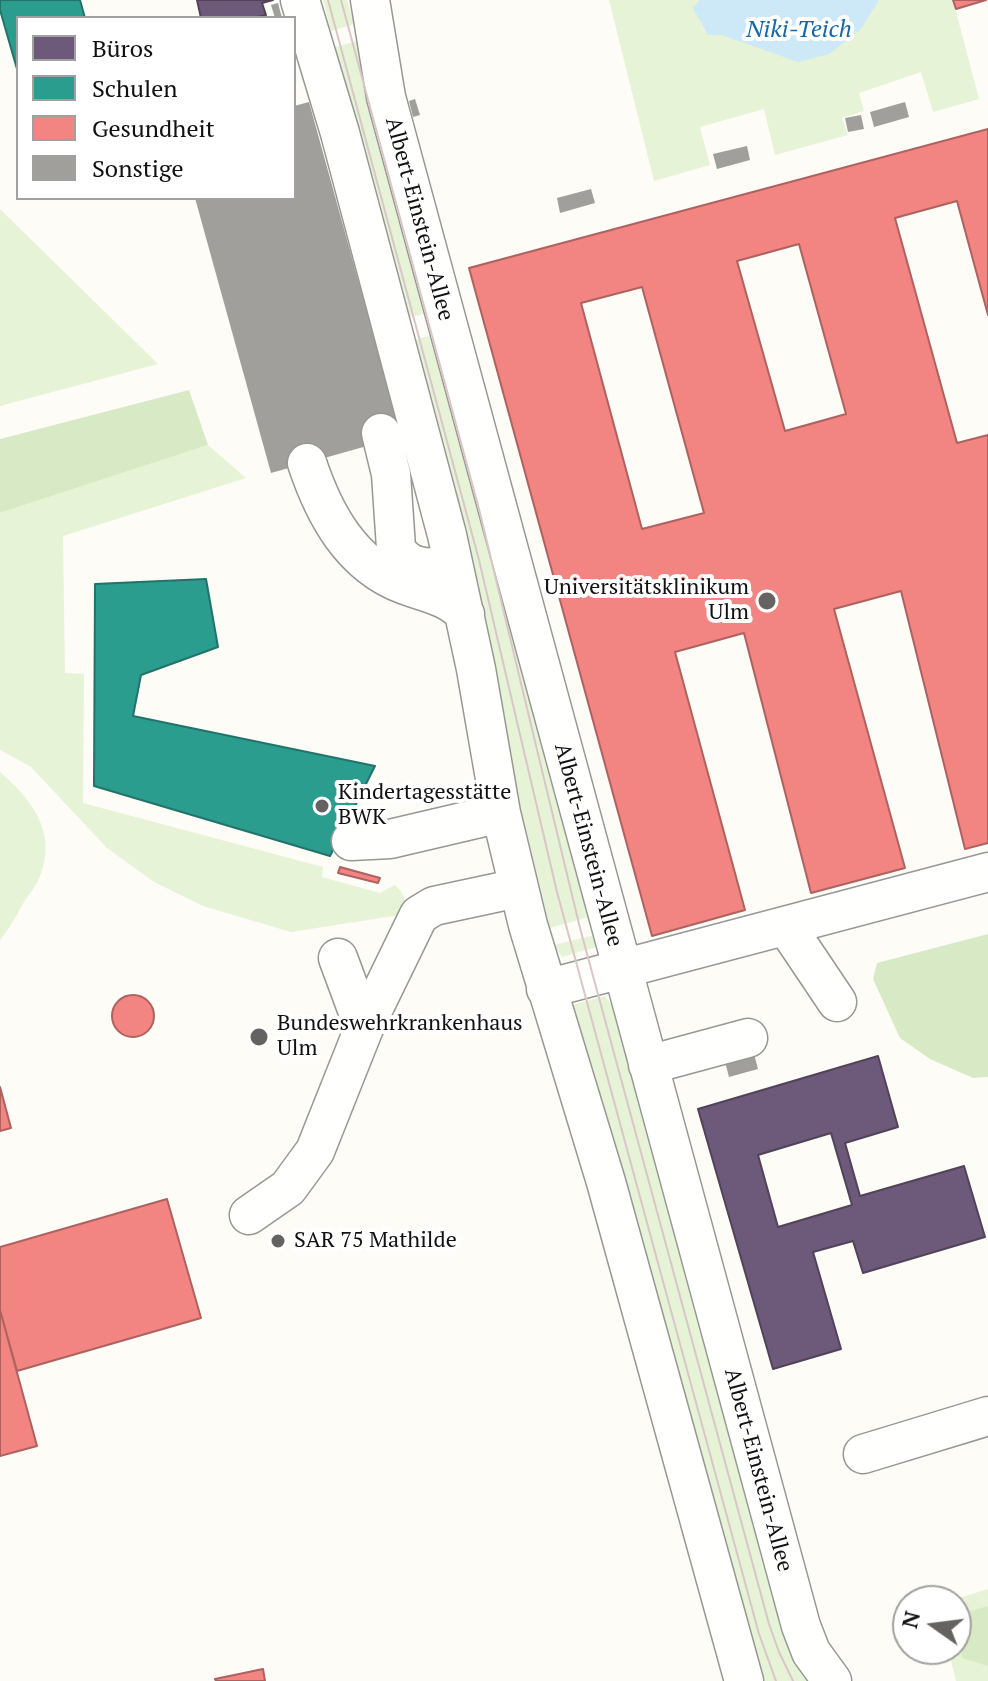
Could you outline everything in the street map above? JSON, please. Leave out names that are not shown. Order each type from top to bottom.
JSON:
[{"type":"street","points":[[300,0],[357,193],[454,565],[518,888],[606,1182],[744,1681]]},
{"type":"street","name":"Albert-Einstein-Allee","points":[[370,0],[386,97],[801,1626],[811,1652],[832,1681]]},
{"type":"street","points":[[381,433],[391,474],[394,536],[399,553],[407,561],[423,568],[454,565]]},
{"type":"street","points":[[307,463],[324,509],[355,552],[384,575],[449,600],[465,614]]},
{"type":"street","points":[[351,841],[390,839],[501,813]]},
{"type":"street","points":[[546,989],[988,872]]},
{"type":"street","points":[[249,1215],[288,1188],[315,1151],[364,1028],[419,915],[434,906],[518,888]]},
{"type":"street","points":[[786,926],[837,1002]]},
{"type":"street","points":[[338,958],[364,1028]]},
{"type":"street","points":[[651,1077],[748,1038]]},
{"type":"street","points":[[651,1077],[722,1071]]},
{"type":"street","points":[[863,1454],[988,1416]]},
{"type":"green space","points":[[323,0],[347,0],[354,24],[331,31]]},
{"type":"green space","points":[[609,0],[953,0],[979,99],[933,112],[921,72],[859,93],[864,111],[842,118],[848,135],[775,155],[764,109],[700,127],[710,165],[654,181]]},
{"type":"green space","points":[[370,37],[435,311],[400,320],[323,51]]},
{"type":"green space","points":[[0,209],[158,364],[0,406]]},
{"type":"green space","points":[[441,333],[599,914],[550,928],[406,342]]},
{"type":"green space","points":[[189,390],[208,445],[0,513],[0,439]]},
{"type":"green space","points":[[208,445],[246,478],[63,536],[65,673],[84,674],[83,803],[323,867],[322,877],[380,893],[395,885],[404,899],[400,915],[291,932],[203,906],[154,882],[107,848],[31,767],[0,750],[0,513]]},
{"type":"green space","points":[[0,772],[31,805],[46,845],[39,879],[0,940]]},
{"type":"green space","points":[[603,933],[603,945],[562,957],[554,945]]},
{"type":"green space","points":[[988,934],[988,1077],[973,1078],[930,1059],[900,1038],[873,979],[877,963]]},
{"type":"green space","points":[[605,996],[611,1004],[819,1681],[752,1681],[572,1005]]},
{"type":"green space","points":[[988,1589],[988,1681],[956,1681],[952,1665],[972,1665],[972,1594]]},
{"type":"green space","points":[[988,1606],[988,1666],[972,1661],[972,1610]]},
{"type":"water","name":"Niki-Teich","points":[[700,0],[878,2],[860,30],[829,54],[798,62],[722,35],[708,35],[693,8]]},
{"type":"building: Büros","points":[[197,0],[273,0],[262,3],[266,15],[262,16],[201,16]]},
{"type":"building: Büros","points":[[878,1056],[898,1127],[845,1143],[860,1196],[964,1166],[985,1237],[863,1273],[853,1241],[813,1252],[841,1349],[773,1369],[698,1109]],"holes":[[[831,1133],[852,1205],[778,1227],[758,1155]]]},
{"type":"building: Schulen","points":[[0,0],[80,0],[84,16],[16,16],[16,66]]},
{"type":"building: Schulen","points":[[206,579],[218,647],[141,675],[133,716],[375,766],[330,856],[94,786],[95,584]]},
{"type":"building: Gesundheit","points":[[953,0],[986,0],[956,9]]},
{"type":"building: Gesundheit","name":"Universitätsklinikum Ulm","points":[[988,129],[988,315],[957,201],[895,218],[957,443],[988,435],[988,843],[965,849],[901,591],[834,609],[905,868],[811,893],[744,633],[675,652],[745,910],[652,936],[469,268]],"holes":[[[799,244],[846,414],[785,431],[737,261]],[[642,287],[704,513],[642,529],[581,303]]]},
{"type":"building: Gesundheit","points":[[340,867],[380,878],[378,883],[338,873]]},
{"type":"building: Gesundheit","points":[[133,995],[148,1001],[154,1016],[148,1031],[133,1037],[118,1031],[112,1016],[118,1001]]},
{"type":"building: Gesundheit","points":[[0,1087],[11,1128],[0,1131]]},
{"type":"building: Gesundheit","points":[[167,1199],[201,1318],[17,1371],[0,1310],[0,1247]]},
{"type":"building: Gesundheit","points":[[0,1310],[37,1446],[0,1456]]},
{"type":"building: Gesundheit","points":[[263,1669],[265,1681],[215,1679]]},
{"type":"building: Sonstige","points":[[278,3],[281,16],[274,16],[271,5]]},
{"type":"building: Sonstige","points":[[415,99],[420,115],[413,117],[409,101]]},
{"type":"building: Sonstige","points":[[309,102],[399,428],[374,444],[271,473],[196,200],[296,200],[296,105]]},
{"type":"building: Sonstige","points":[[905,102],[909,117],[874,127],[870,112]]},
{"type":"building: Sonstige","points":[[861,115],[864,129],[848,132],[845,118]]},
{"type":"building: Sonstige","points":[[747,146],[750,160],[717,169],[713,154]]},
{"type":"building: Sonstige","points":[[591,189],[595,203],[560,213],[557,198]]},
{"type":"building: Sonstige","points":[[753,1050],[758,1069],[729,1077],[724,1058]]},
{"type":"tram line","points":[[328,0],[479,560],[557,892],[759,1634],[776,1681]]},
{"type":"tram line","points":[[341,0],[479,509],[580,928],[769,1624],[793,1681]]},
{"type":"place","name":"Universitätsklinikum Ulm","points":[[767,601]]},
{"type":"place","name":"Kindertagesstätte BWK","points":[[322,806]]},
{"type":"place","name":"Bundeswehrkrankenhaus Ulm","points":[[259,1037]]},
{"type":"place","name":"SAR 75 Mathilde","points":[[278,1241]]}]
